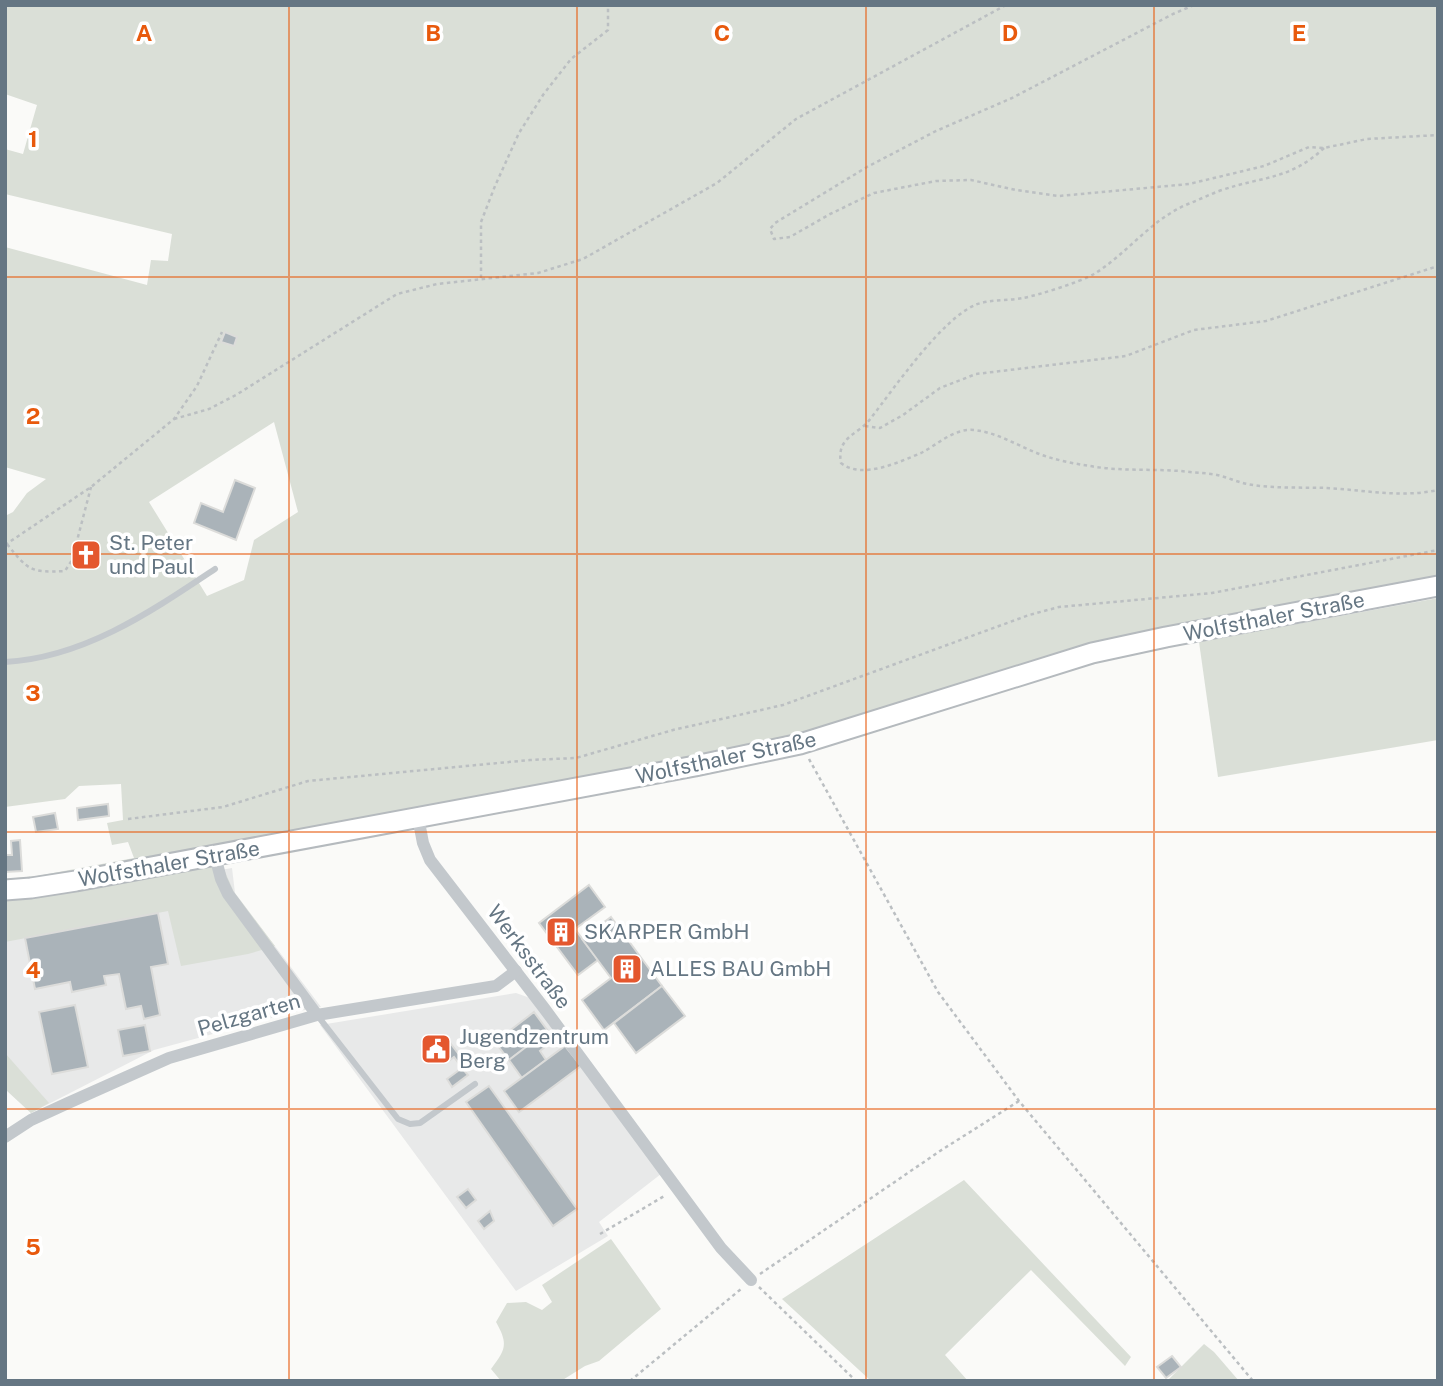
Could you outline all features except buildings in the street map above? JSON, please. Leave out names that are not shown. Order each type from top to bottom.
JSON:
[{"type":"main road","name":"Wolfsthaler Straße","points":[[5,890],[43,886],[215,856],[800,744],[1092,653],[1438,586]]},
{"type":"street","name":"Werksstraße","points":[[418,817],[423,844],[430,860],[516,971],[721,1248],[751,1280]]},
{"type":"street","points":[[215,856],[228,894],[317,1015]]},
{"type":"street","name":"Pelzgarten","points":[[5,1137],[68,1103],[169,1058],[317,1015],[496,986],[516,971]]},
{"type":"lane","points":[[5,662],[55,653],[93,640],[138,620],[215,569]]},
{"type":"lane","points":[[317,1015],[398,1119],[410,1124],[421,1124],[475,1084]]},
{"type":"path","points":[[481,278],[481,222],[519,133],[543,95],[571,60],[608,30],[608,5]]},
{"type":"path","points":[[174,419],[209,409],[236,395],[397,294],[438,284],[538,273],[583,259],[716,183],[796,119],[1006,5]]},
{"type":"path","points":[[1194,5],[867,167],[775,223],[770,229],[774,239],[790,237],[830,214],[874,194],[936,181],[971,180],[1059,196],[1189,184],[1264,166],[1308,147],[1324,148],[1367,139],[1438,135]]},
{"type":"path","points":[[1324,148],[1310,162],[1281,176],[1223,190],[1169,212],[1093,274],[1025,298],[976,304],[954,319],[912,364],[865,426],[844,442],[839,453],[841,463],[859,471],[881,467],[969,430],[994,433],[1048,457],[1090,467],[1135,472],[1183,471],[1272,487],[1329,488],[1367,493],[1426,493],[1438,490]]},
{"type":"path","points":[[865,426],[880,428],[940,388],[976,374],[1126,356],[1194,330],[1266,321],[1438,267]]},
{"type":"path","points":[[90,487],[72,560],[65,571],[44,572],[25,567],[6,545],[90,487],[174,419],[197,386],[222,332]]},
{"type":"path","points":[[128,818],[223,807],[308,781],[576,758],[673,730],[783,705],[1029,615],[1059,607],[1212,593],[1438,550]]},
{"type":"path","points":[[800,744],[938,992],[1019,1101],[1254,1381]]},
{"type":"path","points":[[630,1381],[751,1280],[940,1151],[1019,1101]]},
{"type":"path","points":[[600,1234],[662,1199],[676,1186]]},
{"type":"path","points":[[751,1280],[856,1381]]},
{"type":"shaded area","points":[[7,5],[1438,5],[1438,578],[1196,623],[797,735],[695,757],[214,847],[234,892],[275,946],[248,954],[181,966],[168,911],[5,942],[5,879],[37,876],[134,858],[128,842],[112,845],[107,823],[123,820],[121,784],[79,786],[65,799],[5,807],[5,516],[13,512],[27,493],[46,479],[5,467],[5,247],[147,285],[151,260],[168,261],[172,234],[5,194],[5,149],[23,154],[37,105],[5,94]],"holes":[[[274,422],[298,512],[254,540],[244,580],[207,596],[149,502]]]},
{"type":"shaded area","points":[[1438,598],[1438,740],[1218,777],[1199,642]]},
{"type":"shaded area","points":[[232,868],[235,893],[321,1007],[154,1050],[31,1113],[5,1089],[5,906]]},
{"type":"shaded area","points":[[516,993],[530,998],[661,1174],[599,1222],[608,1236],[516,1291],[320,1025]]},
{"type":"shaded area","points":[[5,1053],[49,1103],[31,1113],[5,1089]]},
{"type":"shaded area","points":[[964,1180],[1131,1357],[1125,1366],[1031,1270],[945,1355],[968,1381],[871,1381],[782,1299]]},
{"type":"shaded area","points":[[611,1239],[661,1309],[599,1361],[561,1381],[501,1381],[491,1369],[504,1347],[503,1336],[496,1322],[507,1303],[526,1302],[542,1310],[552,1302],[542,1285]]},
{"type":"shaded area","points":[[1204,1344],[1239,1381],[1167,1381]]},
{"type":"place","name":"St. Peter und Paul","points":[[86,555]]},
{"type":"place","name":"SKARPER GmbH","points":[[561,932]]},
{"type":"place","name":"ALLES BAU GmbH","points":[[627,969]]},
{"type":"place","name":"Jugendzentrum Berg","points":[[436,1049]]}]
